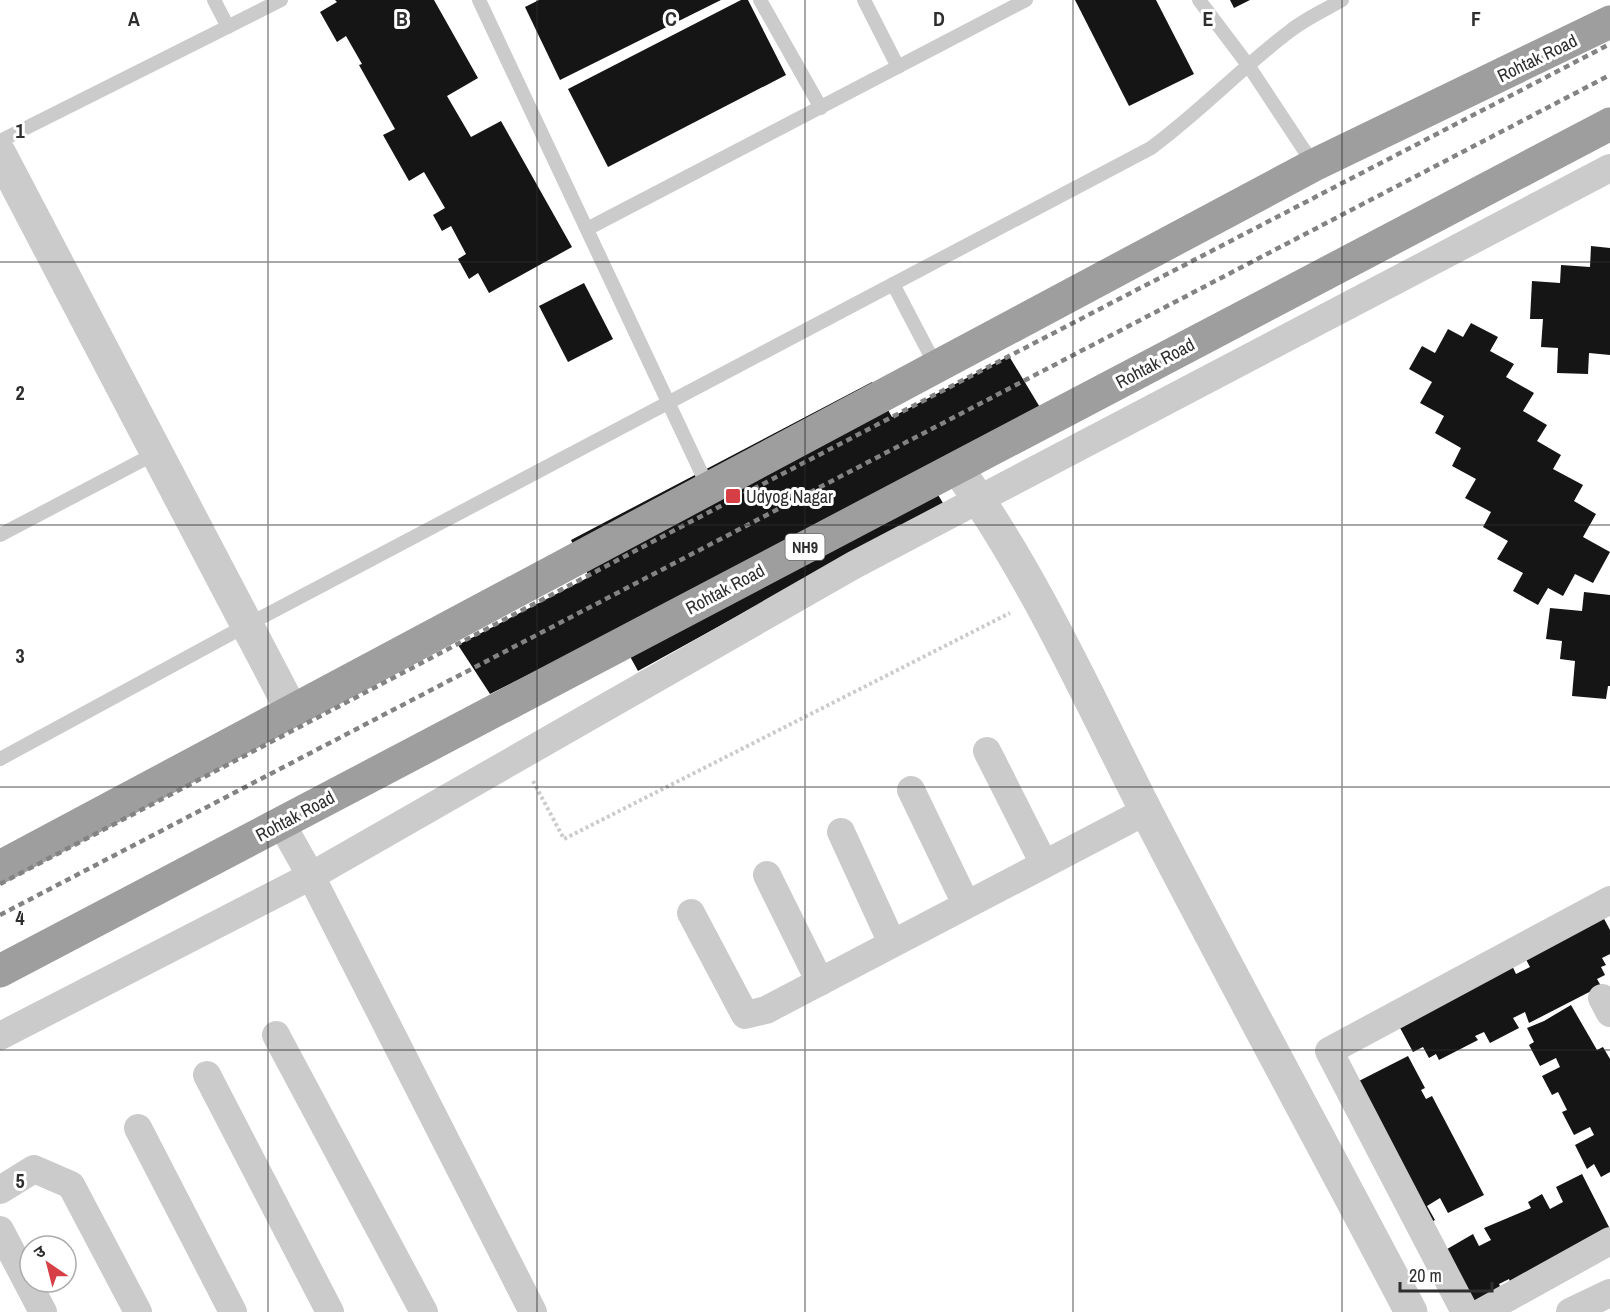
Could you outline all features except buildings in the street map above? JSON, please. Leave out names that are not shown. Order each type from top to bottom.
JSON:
[{"type":"highway","name":"Rohtak Road","points":[[0,867],[1314,165],[1610,22]]},
{"type":"highway","name":"Rohtak Road","points":[[0,971],[1610,124]]},
{"type":"street","points":[[0,154],[292,711]]},
{"type":"street","points":[[0,1036],[311,876],[854,565],[978,498],[1610,168]]},
{"type":"street","points":[[957,468],[978,498],[1039,599],[1146,811],[1411,1312]]},
{"type":"street","points":[[987,751],[1044,864]]},
{"type":"street","points":[[911,790],[966,904]]},
{"type":"street","points":[[691,913],[745,1015],[766,1010],[1146,811]]},
{"type":"street","points":[[281,823],[311,876],[533,1312]]},
{"type":"street","points":[[841,832],[892,943]]},
{"type":"street","points":[[766,874],[820,982]]},
{"type":"street","points":[[1465,1312],[1329,1052],[1610,900]]},
{"type":"street","points":[[276,1035],[424,1312]]},
{"type":"street","points":[[207,1075],[330,1312]]},
{"type":"street","points":[[138,1128],[233,1312]]},
{"type":"street","points":[[0,1190],[34,1168],[70,1185],[138,1312]]},
{"type":"street","points":[[0,1230],[43,1312]]},
{"type":"street","points":[[1482,1312],[1610,1241]]},
{"type":"street","points":[[1570,1312],[1610,1293]]},
{"type":"lane","points":[[214,0],[228,27]]},
{"type":"lane","points":[[0,141],[281,0]]},
{"type":"lane","points":[[479,0],[708,488]]},
{"type":"lane","points":[[760,0],[821,108]]},
{"type":"lane","points":[[864,0],[898,67]]},
{"type":"lane","points":[[587,229],[1026,0]]},
{"type":"lane","points":[[1199,0],[1248,65],[1314,165]]},
{"type":"lane","points":[[0,759],[247,625],[1151,148],[1194,116],[1248,65],[1292,29],[1342,0]]},
{"type":"lane","points":[[893,284],[936,366]]},
{"type":"lane","points":[[0,535],[156,453]]},
{"type":"path","points":[[528,772],[564,839],[1039,599]]},
{"type":"railway","points":[[0,884],[1610,44]]},
{"type":"railway","points":[[0,915],[1610,75]]},
{"type":"place","name":"Udyog Nagar","points":[[733,496]]}]
